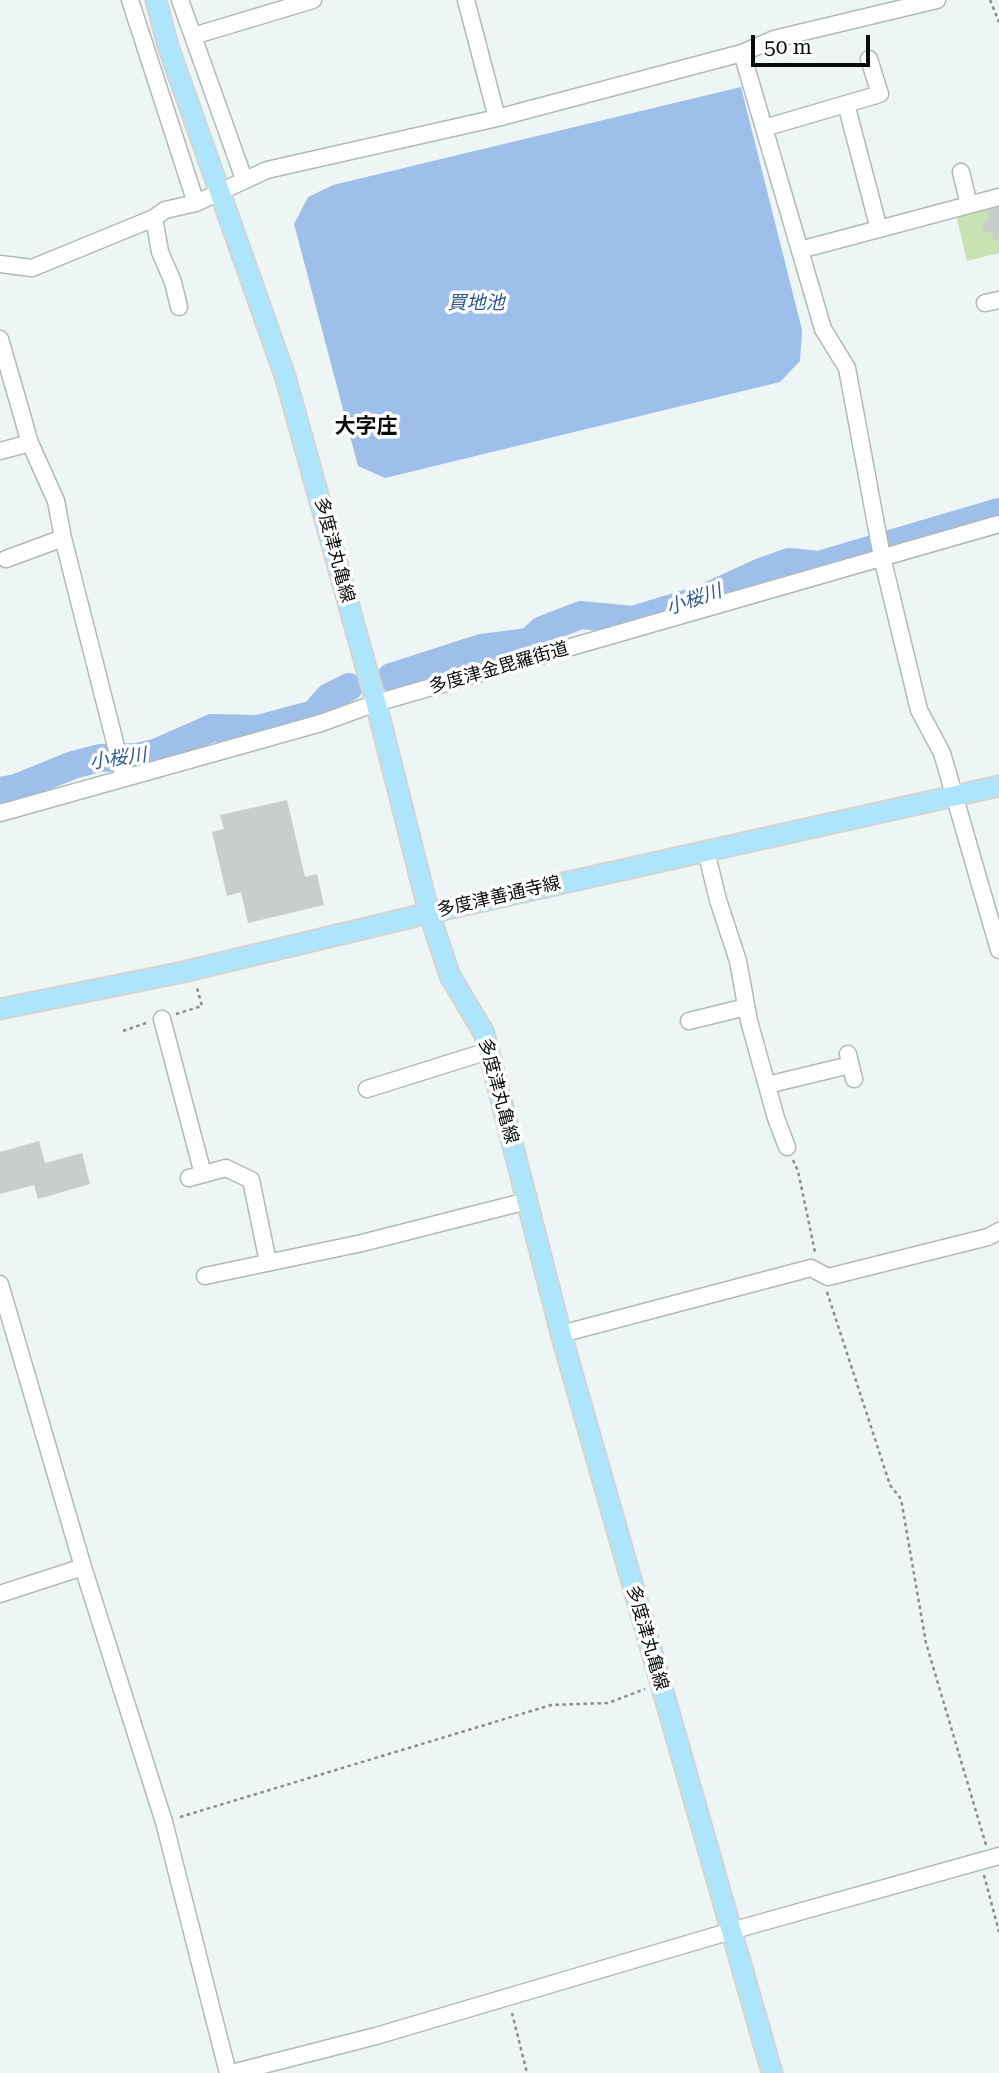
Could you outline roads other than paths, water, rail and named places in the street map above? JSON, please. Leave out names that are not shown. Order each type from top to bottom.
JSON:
[{"type":"main road","name":"多度津丸亀線","points":[[156,0],[168,46],[285,376],[376,704],[429,913],[450,976],[484,1033],[561,1334],[772,2073]]},
{"type":"main road","name":"多度津善通寺線","points":[[0,1009],[183,972],[429,913],[999,786]]},
{"type":"street","points":[[130,0],[196,203]]},
{"type":"street","points":[[180,0],[244,179]]},
{"type":"street","points":[[193,36],[313,0]]},
{"type":"street","points":[[466,0],[497,118]]},
{"type":"street","points":[[0,264],[32,268],[154,218],[165,210],[196,203],[267,170],[497,118],[742,53],[774,40],[937,0]]},
{"type":"street","points":[[742,53],[823,329],[847,368],[882,557],[919,710],[942,753],[999,950]]},
{"type":"street","points":[[764,128],[880,94],[869,59]]},
{"type":"street","points":[[846,104],[879,229]]},
{"type":"street","points":[[961,172],[968,205]]},
{"type":"street","points":[[800,250],[999,197]]},
{"type":"street","points":[[154,218],[160,252],[173,282],[179,307]]},
{"type":"street","points":[[0,339],[30,443],[56,501],[123,772]]},
{"type":"street","points":[[0,451],[30,443]]},
{"type":"street","name":"多度津金毘羅街道","points":[[0,813],[123,772],[321,723],[376,704],[999,524]]},
{"type":"street","points":[[6,559],[63,538]]},
{"type":"street","points":[[706,851],[718,900],[738,961],[746,1007],[767,1084],[787,1147]]},
{"type":"street","points":[[689,1021],[746,1007]]},
{"type":"street","points":[[162,1019],[196,1176],[226,1168],[251,1180],[268,1262]]},
{"type":"street","points":[[367,1089],[488,1051]]},
{"type":"street","points":[[767,1084],[851,1066]]},
{"type":"street","points":[[205,1276],[362,1243],[527,1200]]},
{"type":"street","points":[[561,1334],[811,1268],[824,1275],[988,1237],[999,1231]]},
{"type":"street","points":[[0,1284],[83,1567],[164,1822],[230,2073],[376,2036],[990,1858]]},
{"type":"street","points":[[0,1594],[83,1567]]},
{"type":"water","name":"買地池","points":[[741,87],[802,330],[800,361],[780,382],[385,478],[358,466],[294,224],[308,197],[333,185]]},
{"type":"waterway","name":"小桜川","points":[[391,677],[481,648],[529,642],[542,630],[581,615],[633,620],[702,599],[789,562],[819,565],[999,512]]},
{"type":"waterway","name":"小桜川","points":[[0,791],[16,788],[73,765],[100,758],[137,757],[155,753],[212,728],[258,729],[314,714],[329,697],[349,687]]},
{"type":"district","name":"大字庄","points":[[366,427]]}]
